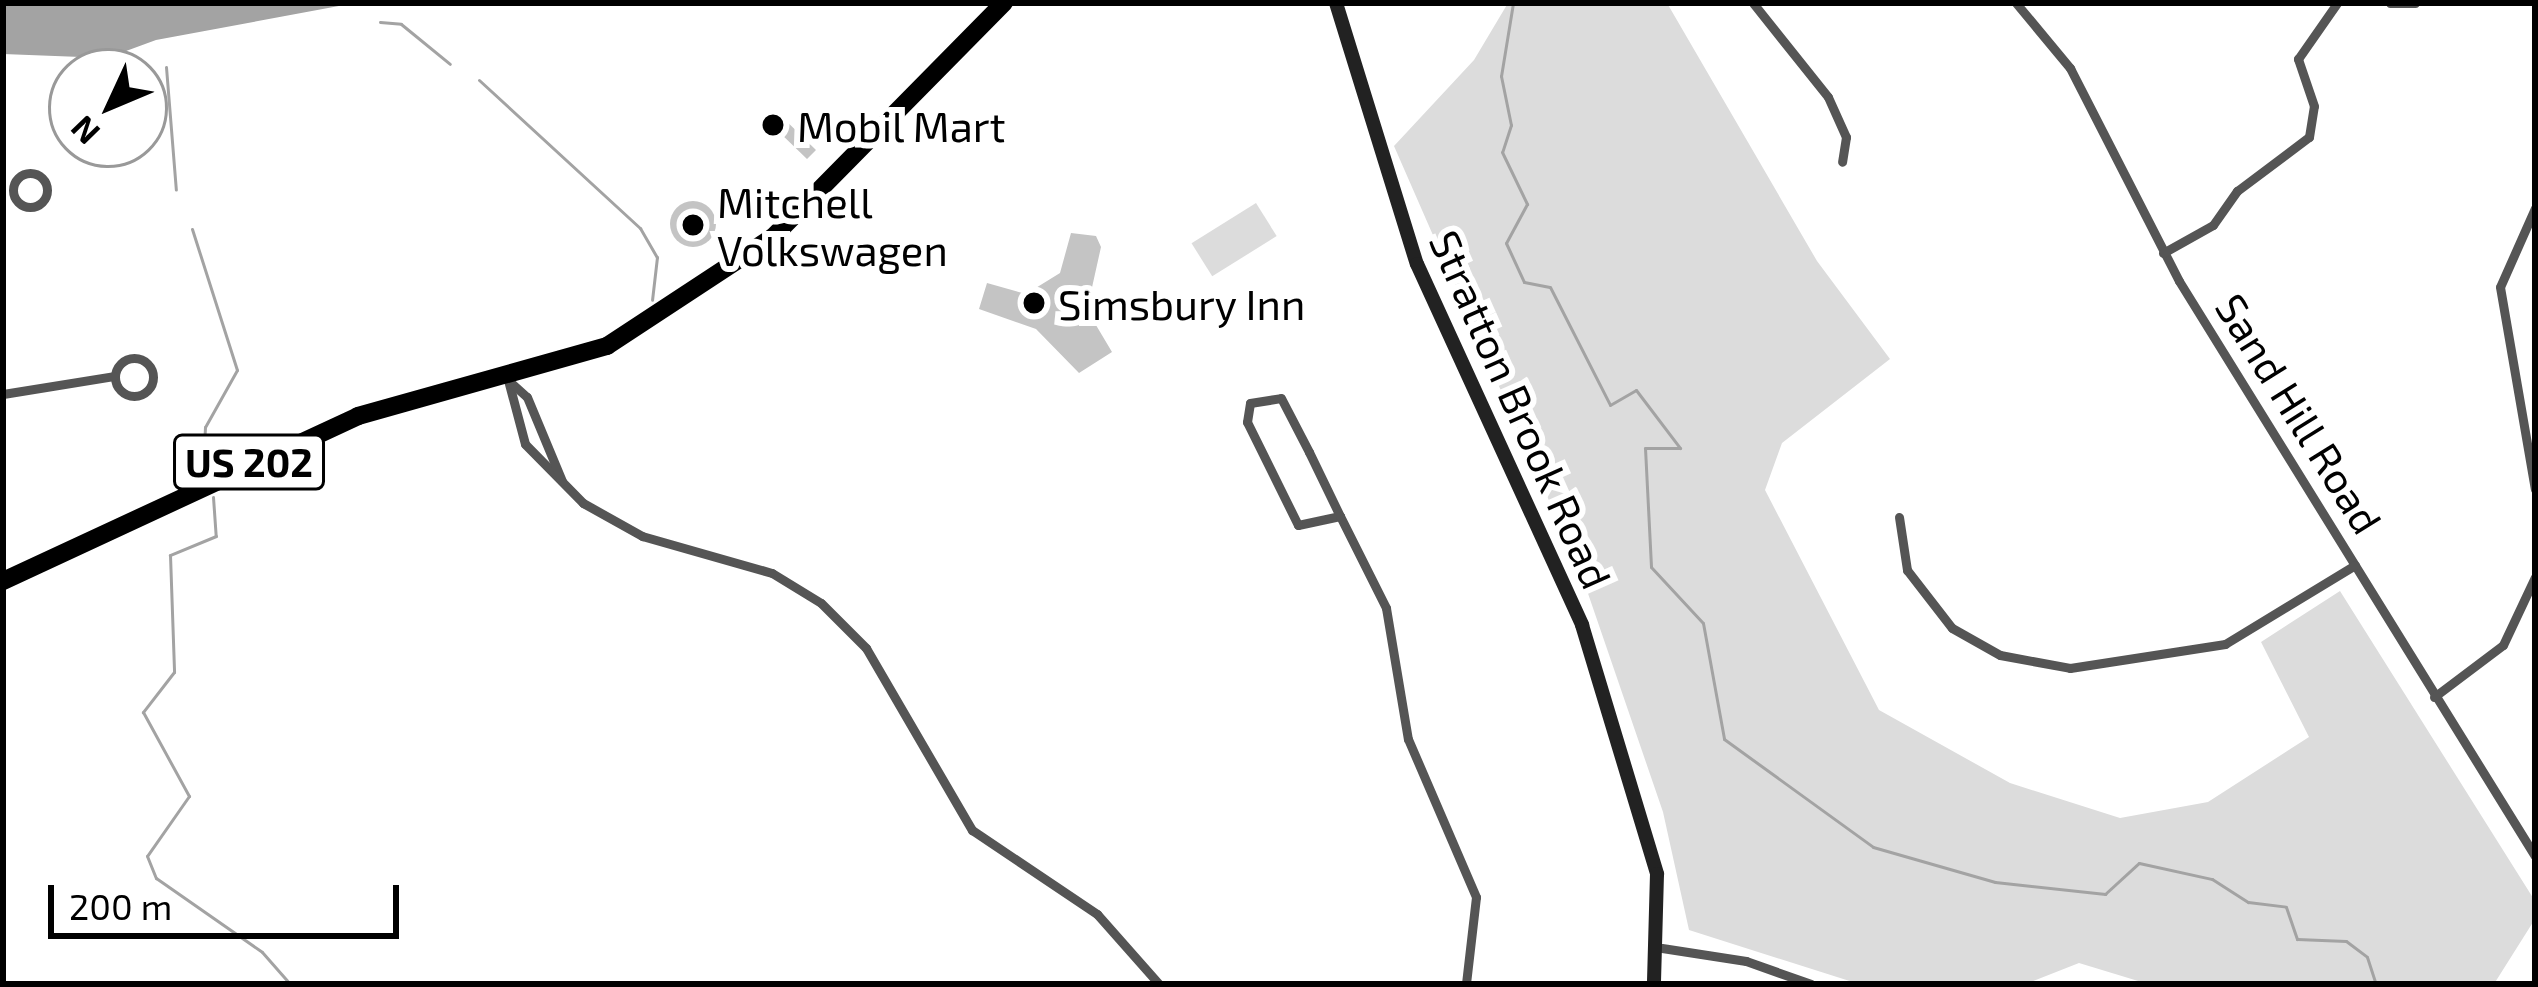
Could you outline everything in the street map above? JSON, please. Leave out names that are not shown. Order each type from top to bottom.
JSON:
[{"type":"highway","name":"US 202","points":[[3,581],[341,422],[581,358],[713,284],[838,175],[1004,3]]},
{"type":"street","name":"Stratton Brook Road","points":[[1336,3],[1417,264],[1582,625],[1657,874],[1662,949],[1654,984]]},
{"type":"street","points":[[1753,3],[1828,97],[1846,137],[1842,162]]},
{"type":"street","name":"Sand Hill Road","points":[[2015,3],[2070,68],[2163,254],[2535,856]]},
{"type":"street","points":[[2163,254],[2213,225],[2237,191],[2309,137],[2314,106],[2298,59],[2337,3]]},
{"type":"street","points":[[2390,3],[2415,3]]},
{"type":"street","points":[[3,203],[15,198]]},
{"type":"street","points":[[2535,208],[2500,287],[2535,488]]},
{"type":"street","points":[[3,394],[114,376],[136,358],[153,382],[128,395],[114,376]]},
{"type":"street","points":[[508,380],[527,397],[562,481]]},
{"type":"street","points":[[508,380],[525,444],[562,481],[625,528],[772,572],[821,603],[866,648],[971,830],[1097,914],[1159,984]]},
{"type":"street","points":[[1340,516],[1298,525],[1247,422],[1250,403],[1281,398],[1340,516],[1386,608],[1408,739],[1477,897],[1466,984]]},
{"type":"street","points":[[1899,517],[1907,570],[1952,628],[2000,655],[2070,668],[2225,644],[2355,565]]},
{"type":"street","points":[[2434,698],[2503,645],[2535,577]]},
{"type":"street","points":[[1662,949],[1746,961],[1810,984]]},
{"type":"shaded area","points":[[3,3],[355,3],[134,48],[48,48],[48,56],[3,54]]},
{"type":"shaded area","points":[[1508,3],[1667,3],[1817,261],[1890,359],[1782,443],[1765,490],[1879,710],[2010,783],[2120,818],[2208,802],[2309,737],[2261,642],[2340,591],[2535,901],[2535,919],[2494,984],[2148,984],[2079,963],[2026,984],[1859,984],[1689,930],[1663,812],[1582,576],[1394,146],[1474,60]]},
{"type":"shaded area","points":[[1256,203],[1277,236],[1212,276],[1192,243]]},
{"type":"building","points":[[775,110],[816,150],[807,159],[778,131],[770,140],[758,127]]},
{"type":"building","name":"Mitchell Volkswagen","points":[[693,201],[709,208],[716,224],[709,240],[693,247],[677,240],[670,224],[677,208]]},
{"type":"building","name":"Simsbury Inn","points":[[1071,233],[1096,236],[1101,247],[1087,310],[1112,352],[1079,373],[1036,329],[979,309],[987,283],[1026,294],[1060,273]]},
{"type":"waterway","points":[[1513,3],[1501,76],[1511,125],[1502,152],[1527,204],[1506,243],[1524,282],[1550,287],[1610,405],[1636,390],[1680,448],[1645,448],[1651,567],[1703,623],[1724,739],[1873,847],[1995,882],[2105,894],[2139,863],[2212,879],[2248,902],[2286,907],[2297,939],[2346,941],[2367,957],[2376,984]]},
{"type":"waterway","points":[[380,22],[401,24],[450,64]]},
{"type":"waterway","points":[[479,80],[640,228],[657,257],[652,300]]},
{"type":"waterway","points":[[168,92],[176,190]]},
{"type":"waterway","points":[[192,229],[237,370],[205,427],[203,463]]},
{"type":"waterway","points":[[213,497],[216,536],[170,555],[174,672],[143,712],[189,796],[147,856],[156,878],[262,952],[290,984]]},
{"type":"place","name":"Mobil Mart","points":[[773,125]]},
{"type":"place","name":"Mitchell Volkswagen","points":[[693,225]]},
{"type":"place","name":"Simsbury Inn","points":[[1034,303]]}]
